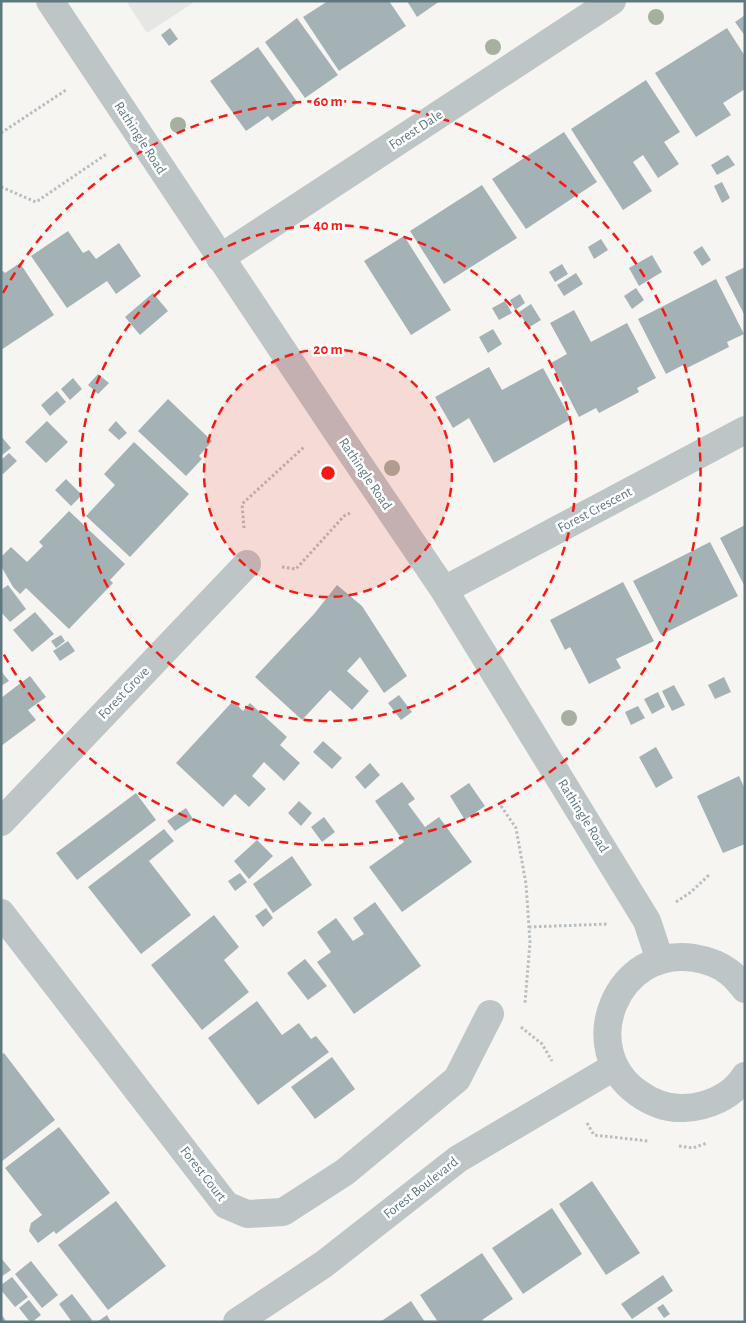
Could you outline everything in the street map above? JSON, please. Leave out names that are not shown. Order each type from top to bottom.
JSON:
[{"type":"street","name":"Rathingle Road","points":[[50,1],[137,134],[444,590],[647,920],[660,960]]},
{"type":"street","name":"Forest Dale","points":[[220,258],[612,1]]},
{"type":"street","name":"Forest Crescent","points":[[444,590],[745,430]]},
{"type":"street","name":"Forest Grove","points":[[1,822],[247,564]]},
{"type":"street","name":"Forest Court","points":[[1,913],[226,1205],[247,1214],[283,1212],[345,1172],[457,1079],[490,1014]]},
{"type":"street","points":[[745,988],[729,972],[708,961],[684,957],[660,960],[636,972],[619,991],[609,1016],[607,1041],[614,1066],[629,1087],[650,1102],[673,1109],[698,1108],[722,1098],[741,1082],[745,1076]]},
{"type":"street","name":"Forest Boulevard","points":[[237,1322],[324,1264],[458,1159],[614,1066]]},
{"type":"path","points":[[1,133],[95,70]]},
{"type":"path","points":[[1,187],[36,202],[137,134]]},
{"type":"path","points":[[333,426],[304,446],[242,504],[247,564],[296,569],[344,516],[380,496]]},
{"type":"path","points":[[501,806],[516,828],[526,884],[530,942],[524,1009]]},
{"type":"path","points":[[523,1028],[524,1018]]},
{"type":"shaded area","points":[[126,1],[196,1],[147,33]]},
{"type":"building","points":[[328,1],[389,1],[406,26],[339,71],[303,17]]},
{"type":"building","points":[[407,1],[440,1],[417,17]]},
{"type":"building","points":[[745,15],[745,36],[735,22]]},
{"type":"building","points":[[297,18],[338,75],[305,98],[265,42]]},
{"type":"building","points":[[170,28],[178,39],[169,46],[161,35]]},
{"type":"building","points":[[727,28],[745,56],[745,89],[723,103],[731,115],[696,137],[655,73]]},
{"type":"building","points":[[258,47],[298,103],[272,121],[268,116],[246,131],[210,81]]},
{"type":"building","points":[[646,80],[680,132],[664,142],[679,164],[658,178],[643,155],[633,162],[652,191],[623,210],[571,129]]},
{"type":"building","points":[[564,132],[597,182],[526,229],[492,179]]},
{"type":"building","points":[[728,155],[735,165],[717,175],[711,165]]},
{"type":"building","points":[[722,182],[730,198],[722,203],[714,186]]},
{"type":"building","points":[[482,185],[517,238],[444,284],[410,231]]},
{"type":"building","points":[[68,231],[83,253],[89,250],[96,259],[119,243],[141,276],[116,294],[107,281],[67,308],[31,256]]},
{"type":"building","points":[[404,236],[451,310],[411,335],[364,261]]},
{"type":"building","points":[[601,239],[608,250],[594,259],[588,247]]},
{"type":"building","points":[[702,246],[711,260],[702,266],[693,252]]},
{"type":"building","points":[[652,255],[662,272],[639,286],[629,268]]},
{"type":"building","points":[[20,263],[54,315],[1,350],[1,272],[5,273]]},
{"type":"building","points":[[562,264],[568,274],[555,282],[549,272]]},
{"type":"building","points":[[745,267],[745,316],[725,277]]},
{"type":"building","points":[[576,273],[583,284],[564,296],[557,285]]},
{"type":"building","points":[[716,279],[744,334],[727,342],[729,347],[685,369],[683,365],[666,374],[638,319]]},
{"type":"building","points":[[636,288],[644,300],[632,309],[624,296]]},
{"type":"building","points":[[153,293],[168,311],[140,335],[125,317]]},
{"type":"building","points":[[520,294],[525,303],[515,310],[510,300]]},
{"type":"building","points":[[505,301],[512,313],[499,320],[492,308]]},
{"type":"building","points":[[531,304],[541,320],[528,328],[519,312]]},
{"type":"building","points":[[574,310],[591,342],[627,323],[656,378],[637,388],[639,392],[599,413],[596,408],[579,417],[551,363],[567,354],[550,323]]},
{"type":"building","points":[[493,329],[502,344],[488,353],[479,337]]},
{"type":"building","points":[[489,367],[502,390],[543,368],[571,419],[494,463],[469,418],[453,428],[435,397]]},
{"type":"building","points":[[98,374],[109,383],[98,394],[88,385]]},
{"type":"building","points":[[73,378],[82,389],[70,400],[61,389]]},
{"type":"building","points":[[57,391],[66,402],[50,416],[41,405]]},
{"type":"building","points":[[168,399],[212,441],[199,456],[202,459],[186,476],[138,431]]},
{"type":"building","points":[[47,421],[68,442],[46,463],[25,442]]},
{"type":"building","points":[[116,421],[127,433],[119,440],[108,430]]},
{"type":"building","points":[[1,436],[11,448],[1,456]]},
{"type":"building","points":[[134,442],[189,494],[130,557],[86,516],[115,485],[104,474]]},
{"type":"building","points":[[9,453],[17,461],[3,474],[1,472],[1,460]]},
{"type":"building","points":[[66,479],[82,495],[71,506],[55,490]]},
{"type":"building","points":[[69,511],[125,564],[110,580],[113,583],[69,629],[26,588],[20,594],[13,587],[1,566],[1,557],[11,547],[27,562],[43,546],[39,542]]},
{"type":"building","points":[[745,525],[745,587],[720,538]]},
{"type":"building","points":[[710,542],[738,596],[661,635],[633,581]]},
{"type":"building","points":[[623,582],[654,641],[616,659],[621,668],[589,684],[570,647],[565,650],[550,620]]},
{"type":"building","points":[[8,585],[26,609],[10,622],[1,612],[1,590]]},
{"type":"building","points":[[337,585],[362,606],[407,676],[384,693],[360,657],[347,671],[369,691],[352,710],[330,690],[302,720],[255,677],[314,614]]},
{"type":"building","points":[[35,612],[54,634],[32,652],[13,630]]},
{"type":"building","points":[[61,635],[65,641],[56,648],[51,641]]},
{"type":"building","points":[[68,641],[75,651],[60,661],[53,651]]},
{"type":"building","points":[[1,671],[9,681],[1,686]]},
{"type":"building","points":[[30,676],[46,697],[28,710],[36,720],[1,746],[1,698]]},
{"type":"building","points":[[724,677],[731,692],[715,699],[708,685]]},
{"type":"building","points":[[674,685],[685,705],[672,711],[662,691]]},
{"type":"building","points":[[658,692],[665,707],[652,714],[644,699]]},
{"type":"building","points":[[399,695],[412,712],[401,720],[388,703]]},
{"type":"building","points":[[233,701],[243,711],[250,703],[287,737],[280,745],[300,763],[284,781],[264,762],[252,776],[266,789],[249,807],[235,794],[223,807],[176,763]]},
{"type":"building","points":[[638,706],[645,718],[631,725],[625,712]]},
{"type":"building","points":[[323,741],[342,758],[332,769],[313,752]]},
{"type":"building","points":[[656,747],[673,778],[656,788],[639,757]]},
{"type":"building","points":[[370,763],[380,775],[365,789],[355,777]]},
{"type":"building","points":[[739,776],[745,789],[745,844],[723,853],[697,796]]},
{"type":"building","points":[[402,782],[415,799],[408,804],[425,827],[439,817],[472,862],[402,912],[369,867],[404,842],[375,801]]},
{"type":"building","points":[[469,783],[485,806],[465,820],[450,796]]},
{"type":"building","points":[[136,793],[156,820],[77,880],[56,853]]},
{"type":"building","points":[[299,801],[312,813],[301,826],[288,813]]},
{"type":"building","points":[[186,808],[193,819],[175,831],[167,821]]},
{"type":"building","points":[[324,817],[335,832],[322,842],[311,827]]},
{"type":"building","points":[[164,829],[174,841],[149,861],[191,915],[141,954],[88,887]]},
{"type":"building","points":[[257,840],[273,856],[249,879],[234,861]]},
{"type":"building","points":[[292,856],[312,885],[273,913],[253,884]]},
{"type":"building","points":[[240,873],[247,882],[235,891],[228,881]]},
{"type":"building","points":[[375,902],[421,966],[354,1014],[317,962],[331,952],[317,932],[336,918],[353,941],[364,934],[353,918]]},
{"type":"building","points":[[266,908],[273,918],[263,927],[255,916]]},
{"type":"building","points":[[214,915],[239,947],[224,960],[249,992],[202,1030],[151,965]]},
{"type":"building","points":[[305,959],[327,986],[308,1000],[287,973]]},
{"type":"building","points":[[257,1001],[282,1035],[299,1023],[311,1039],[316,1036],[329,1052],[258,1105],[208,1038]]},
{"type":"building","points":[[4,1053],[55,1120],[1,1162],[1,1055]]},
{"type":"building","points":[[332,1057],[355,1089],[315,1119],[291,1087]]},
{"type":"building","points":[[59,1127],[110,1193],[56,1234],[54,1231],[38,1243],[29,1231],[31,1223],[42,1215],[5,1168]]},
{"type":"building","points":[[592,1181],[640,1253],[606,1275],[559,1204]]},
{"type":"building","points":[[116,1201],[166,1266],[108,1310],[58,1245]]},
{"type":"building","points":[[552,1208],[582,1254],[523,1294],[492,1248]]},
{"type":"building","points":[[482,1253],[513,1299],[482,1320],[483,1322],[438,1322],[420,1295]]},
{"type":"building","points":[[1,1258],[11,1270],[1,1277]]},
{"type":"building","points":[[31,1261],[58,1295],[42,1308],[15,1274]]},
{"type":"building","points":[[663,1275],[673,1291],[632,1319],[621,1304]]},
{"type":"building","points":[[12,1277],[28,1297],[15,1307],[1,1290],[1,1285]]},
{"type":"building","points":[[72,1294],[92,1320],[90,1322],[72,1322],[59,1304]]},
{"type":"building","points":[[29,1300],[41,1315],[32,1322],[19,1308]]},
{"type":"building","points":[[411,1301],[425,1322],[380,1322]]},
{"type":"building","points":[[663,1304],[670,1314],[664,1318],[657,1308]]},
{"type":"building","points":[[1,1314],[7,1322],[1,1322]]},
{"type":"building","points":[[107,1315],[111,1322],[97,1322]]}]
